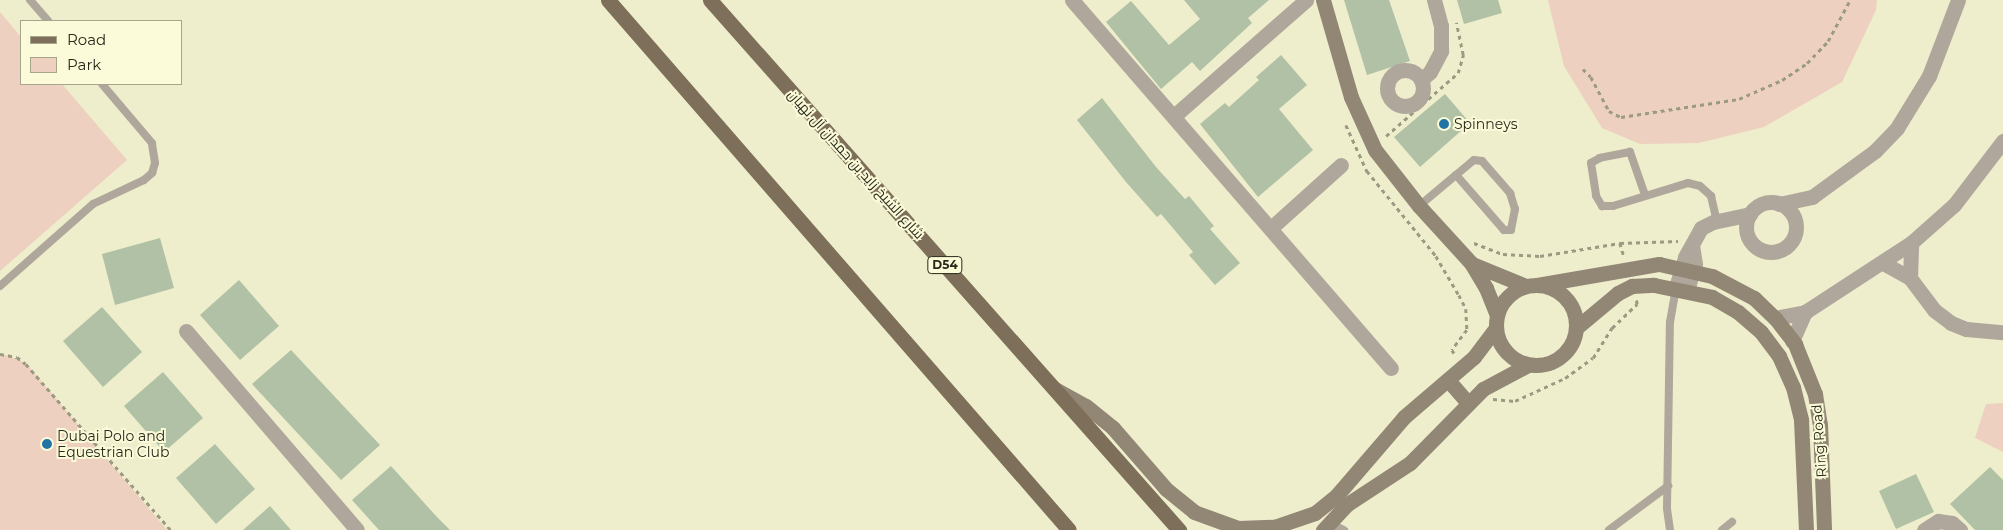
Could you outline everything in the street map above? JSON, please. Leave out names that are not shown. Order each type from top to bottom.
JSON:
[{"type":"main road","points":[[608,0],[1069,530]]},
{"type":"main road","name":"شارع الشيخ زايد بن حمدان آل نهيان","points":[[710,0],[1179,530]]},
{"type":"street","points":[[1174,116],[1306,0]]},
{"type":"street","points":[[1323,0],[1362,124],[1392,174],[1471,263],[1486,288],[1506,352],[1528,365],[1541,366],[1560,357],[1573,342],[1576,328],[1576,318],[1566,298],[1558,291],[1531,286],[1471,263]]},
{"type":"street","points":[[1421,80],[1434,68],[1441,52],[1441,26],[1434,0]]},
{"type":"street","points":[[1719,220],[1746,230],[1756,248],[1777,252],[1793,239],[1796,225],[1812,197],[1875,151],[1897,128],[1929,76],[1958,0]]},
{"type":"street","points":[[1079,2],[1174,116],[1391,368]]},
{"type":"street","points":[[1776,318],[1805,312],[1911,243],[1954,205],[2003,141]]},
{"type":"street","points":[[1270,228],[1340,165]]},
{"type":"street","points":[[1682,289],[1692,246],[1701,228],[1719,220],[1750,214],[1763,204],[1779,204],[1812,197]]},
{"type":"street","points":[[1779,204],[1792,214],[1796,225]]},
{"type":"street","points":[[1746,230],[1750,214]]},
{"type":"street","points":[[1910,278],[1911,243]]},
{"type":"street","points":[[1883,263],[1910,278],[1934,310],[1951,322],[1966,329],[2003,332]]},
{"type":"street","name":"Ring Road","points":[[1531,286],[1643,265],[1687,269],[1734,286],[1754,298],[1776,318],[1793,342],[1815,394],[1819,417],[1824,530]]},
{"type":"street","points":[[1055,389],[1086,406],[1114,428],[1184,505],[1215,522],[1250,529],[1288,524],[1326,504],[1404,417],[1464,366],[1496,322],[1507,296],[1531,286]]},
{"type":"street","points":[[1576,328],[1603,303],[1632,286]]},
{"type":"street","name":"Ring Road","points":[[1632,286],[1682,289],[1712,297],[1738,312],[1761,332],[1779,356],[1793,387],[1801,420],[1806,530]]},
{"type":"street","points":[[1779,356],[1793,342],[1805,312]]},
{"type":"street","points":[[186,331],[357,530]]},
{"type":"street","points":[[1326,526],[1346,505],[1400,472],[1483,389],[1528,365]]},
{"type":"street","points":[[1448,380],[1468,403]]},
{"type":"street","points":[[1924,530],[1931,523],[1946,521],[1960,530]]},
{"type":"lane","points":[[30,0],[47,20]]},
{"type":"lane","points":[[0,286],[93,204],[144,180],[152,173],[155,163],[152,142],[103,85]]},
{"type":"lane","points":[[1645,195],[1630,152],[1600,158],[1591,163],[1596,196],[1602,206],[1608,207],[1645,195],[1682,183],[1694,184],[1711,196],[1719,220]]},
{"type":"lane","points":[[1419,206],[1456,175],[1474,160],[1482,161],[1513,201],[1515,218],[1511,230],[1504,230],[1456,175]]},
{"type":"lane","points":[[1670,530],[1668,486],[1670,316],[1682,289]]},
{"type":"lane","points":[[1609,530],[1668,486]]},
{"type":"lane","points":[[1722,530],[1732,522]]},
{"type":"lane","points":[[1326,526],[1344,530]]},
{"type":"path","points":[[1583,69],[1591,77],[1605,105],[1621,118],[1739,99],[1782,80],[1807,63],[1828,41],[1850,0]]},
{"type":"path","points":[[1436,256],[1466,309],[1467,330],[1452,350],[1464,366]]},
{"type":"path","points":[[1483,389],[1495,401],[1515,401],[1565,378],[1593,358],[1612,328],[1637,304],[1632,286]]},
{"type":"path","points":[[0,354],[17,357],[26,364],[170,530]]},
{"type":"green space","points":[[1548,0],[1877,0],[1876,10],[1842,82],[1764,127],[1699,143],[1640,144],[1602,128],[1564,66]]},
{"type":"green space","points":[[0,12],[20,36],[20,85],[63,85],[127,160],[0,271]]},
{"type":"green space","name":"Dubai Polo and Equestrian Club","points":[[6,355],[26,363],[167,530],[0,530],[0,357]]},
{"type":"green space","points":[[2003,403],[2003,452],[1975,438],[1986,404]]},
{"type":"building","points":[[1184,0],[1269,0],[1248,18],[1252,23],[1200,71],[1192,62],[1161,89],[1106,22],[1131,1],[1169,45],[1200,19]]},
{"type":"building","points":[[1344,0],[1389,0],[1410,61],[1367,75]]},
{"type":"building","points":[[1457,0],[1498,0],[1502,13],[1464,24]]},
{"type":"building","points":[[1281,55],[1307,85],[1279,109],[1313,150],[1258,197],[1200,124],[1225,103],[1229,107],[1259,80],[1256,77]]},
{"type":"building","points":[[1445,94],[1470,123],[1420,167],[1394,137]]},
{"type":"building","points":[[1102,98],[1156,167],[1185,199],[1189,196],[1214,226],[1210,229],[1240,263],[1215,285],[1189,255],[1193,252],[1161,214],[1157,217],[1126,182],[1077,120]]},
{"type":"building","points":[[160,238],[174,288],[115,305],[102,254]]},
{"type":"building","points":[[239,280],[279,326],[240,360],[200,315]]},
{"type":"building","points":[[102,307],[142,352],[103,387],[63,341]]},
{"type":"building","points":[[291,350],[380,445],[341,480],[252,384]]},
{"type":"building","points":[[163,372],[203,418],[164,452],[124,406]]},
{"type":"building","points":[[215,444],[255,489],[216,524],[176,478]]},
{"type":"building","points":[[391,466],[450,530],[379,530],[352,500]]},
{"type":"building","points":[[1990,467],[2003,480],[2003,530],[1975,530],[1950,504]]},
{"type":"building","points":[[1916,474],[1934,512],[1896,529],[1879,491]]},
{"type":"building","points":[[270,506],[291,530],[243,530]]},
{"type":"place","name":"Spinneys","points":[[1444,124]]},
{"type":"place","name":"Dubai Polo and Equestrian Club","points":[[47,444]]}]
